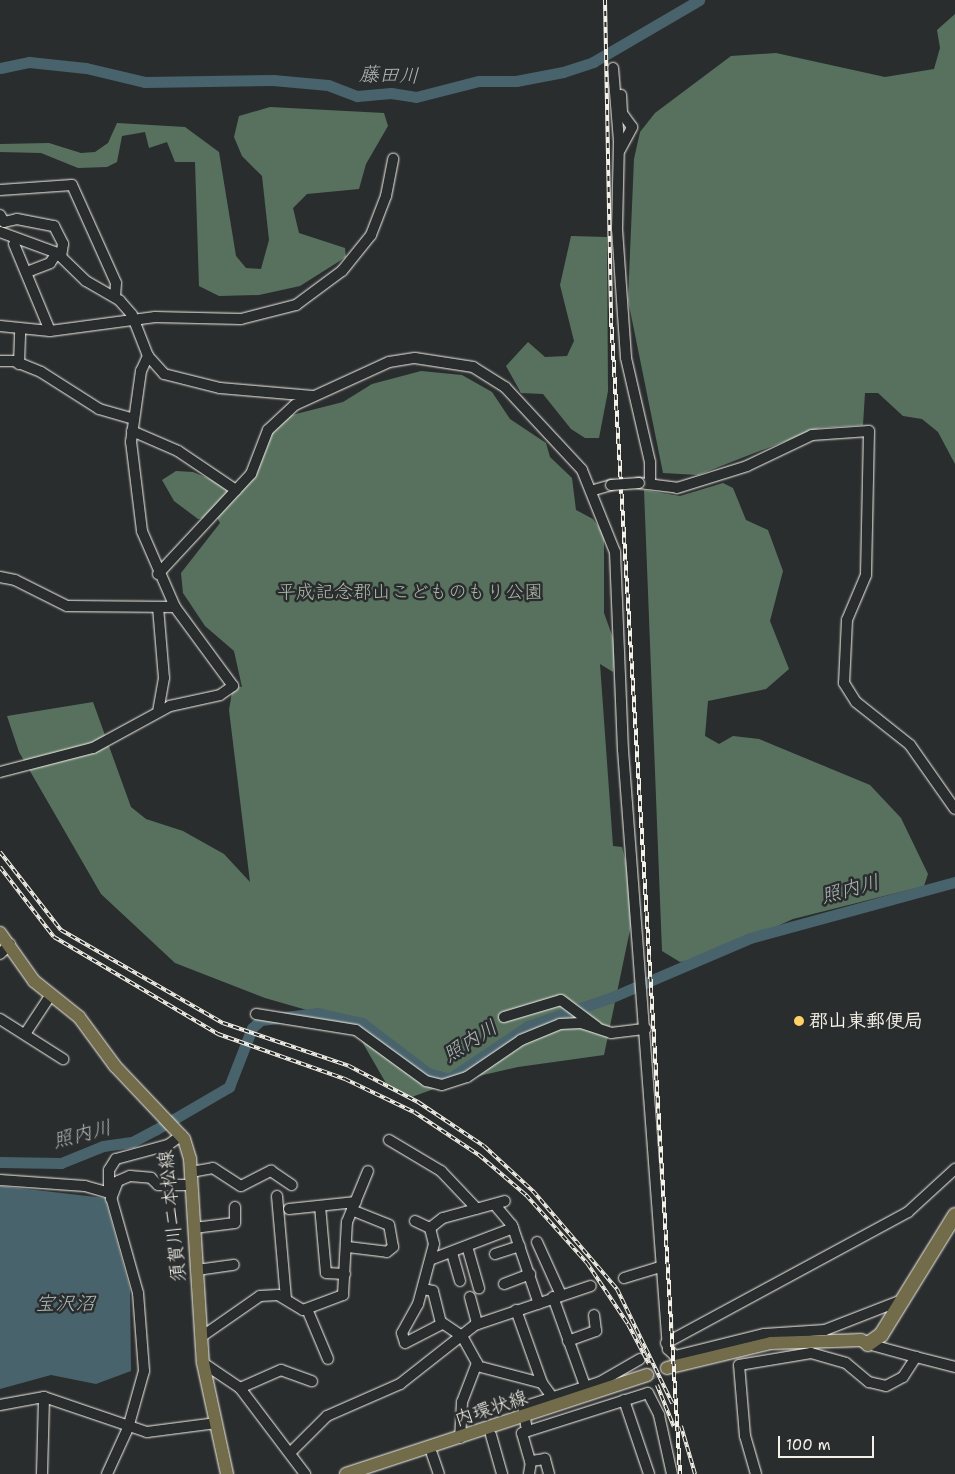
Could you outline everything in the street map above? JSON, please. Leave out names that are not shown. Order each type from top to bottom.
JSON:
[{"type":"highway","points":[[863,1344],[881,1335],[955,1215]]},
{"type":"main road","name":"須賀川二本松線","points":[[0,933],[50,996],[79,1017],[116,1066],[179,1132],[192,1185],[203,1363],[227,1474]]},
{"type":"main road","points":[[668,1372],[752,1353],[863,1344]]},
{"type":"main road","name":"内環状線","points":[[373,1474],[525,1424],[648,1378]]},
{"type":"main road","name":"内環状線","points":[[346,1474],[460,1438],[525,1424]]},
{"type":"street","points":[[618,152],[632,127],[622,112],[616,67],[617,229],[626,358],[650,462],[644,482]]},
{"type":"street","points":[[0,326],[50,331],[134,321],[155,316],[241,319],[281,311],[315,294],[358,255],[371,235],[386,196],[393,159]]},
{"type":"street","points":[[0,190],[72,185],[116,283],[115,297]]},
{"type":"street","points":[[0,216],[4,222],[17,219],[54,226],[63,244],[59,254],[50,263],[27,272]]},
{"type":"street","points":[[0,232],[59,254],[86,281],[115,297],[134,321],[148,356],[169,376],[220,388],[313,396]]},
{"type":"street","points":[[14,244],[50,331]]},
{"type":"street","points":[[19,364],[20,329]]},
{"type":"street","points":[[0,772],[93,748],[158,711],[220,695],[233,686],[175,607],[158,574],[136,503],[132,431],[133,419],[148,356]]},
{"type":"street","points":[[158,574],[236,490],[258,461],[271,425],[313,396],[389,362],[435,359],[473,367],[505,387],[582,470],[594,490],[615,552],[623,750],[646,1029],[666,1343],[675,1356],[764,1334],[825,1330],[902,1300]]},
{"type":"street","points":[[0,361],[19,364],[48,376],[99,408],[133,419]]},
{"type":"street","points":[[132,431],[178,451],[236,490]]},
{"type":"street","points":[[594,490],[611,485],[644,482],[682,487],[747,466],[812,435],[870,431],[866,575],[847,620],[844,682],[856,702],[910,745],[955,809]]},
{"type":"street","points":[[0,577],[66,606],[175,607]]},
{"type":"street","points":[[158,606],[164,678],[158,711]]},
{"type":"street","points":[[0,954],[10,944]]},
{"type":"street","points":[[24,1034],[50,996]]},
{"type":"street","points":[[504,1017],[562,1000],[597,1028]]},
{"type":"street","points":[[256,1014],[356,1030],[426,1081],[442,1085],[467,1077],[537,1032],[575,1023],[611,1032],[646,1029]]},
{"type":"street","points":[[0,1019],[63,1059]]},
{"type":"street","points":[[107,1474],[128,1428],[144,1371],[138,1293],[110,1196],[109,1170],[116,1159],[168,1145],[179,1132]]},
{"type":"street","points":[[389,1140],[441,1171],[477,1209]]},
{"type":"street","points":[[190,1172],[215,1169],[241,1186],[271,1171],[292,1185]]},
{"type":"street","points":[[666,1343],[908,1212],[955,1169]]},
{"type":"street","points":[[307,1309],[343,1295],[354,1206],[368,1172]]},
{"type":"street","points":[[110,1196],[118,1181],[130,1176],[151,1178],[158,1185],[192,1185]]},
{"type":"street","points":[[0,1180],[85,1186],[110,1196]]},
{"type":"street","points":[[277,1196],[286,1298]]},
{"type":"street","points":[[430,1228],[443,1218],[500,1203],[513,1228],[540,1304]]},
{"type":"street","points":[[320,1206],[326,1274],[345,1274]]},
{"type":"street","points":[[289,1208],[354,1206],[389,1225],[393,1247],[386,1252],[348,1247]]},
{"type":"street","points":[[194,1228],[234,1224],[235,1207]]},
{"type":"street","points":[[415,1222],[430,1228]]},
{"type":"street","points":[[430,1228],[432,1259],[423,1289],[404,1326],[405,1343],[442,1324]]},
{"type":"street","points":[[432,1259],[452,1253],[513,1228]]},
{"type":"street","points":[[537,1242],[557,1296],[568,1341],[585,1386]]},
{"type":"street","points":[[466,1246],[479,1288]]},
{"type":"street","points":[[495,1254],[520,1246]]},
{"type":"street","points":[[452,1253],[460,1281]]},
{"type":"street","points":[[197,1270],[234,1265]]},
{"type":"street","points":[[624,1278],[661,1267]]},
{"type":"street","points":[[504,1284],[530,1274]]},
{"type":"street","points":[[290,1453],[328,1416],[400,1384],[477,1324],[591,1286]]},
{"type":"street","points":[[423,1289],[434,1293],[442,1324],[462,1336],[477,1366],[542,1383]]},
{"type":"street","points":[[201,1337],[260,1296],[286,1298],[307,1309],[328,1359]]},
{"type":"street","points":[[470,1297],[477,1324]]},
{"type":"street","points":[[516,1310],[542,1383],[552,1397]]},
{"type":"street","points":[[568,1341],[596,1331],[594,1315]]},
{"type":"street","points":[[863,1344],[955,1367]]},
{"type":"street","points":[[756,1474],[745,1436],[739,1365],[811,1354],[846,1363],[869,1382],[886,1386],[903,1377],[916,1357]]},
{"type":"street","points":[[529,1474],[531,1462],[522,1433],[525,1424],[523,1407],[585,1386],[640,1359]]},
{"type":"street","points":[[203,1363],[240,1388],[304,1474]]},
{"type":"street","points":[[460,1438],[462,1402],[477,1366]]},
{"type":"street","points":[[240,1388],[281,1370],[312,1381]]},
{"type":"street","points":[[525,1424],[624,1400],[645,1393],[653,1398],[668,1472]]},
{"type":"street","points":[[42,1474],[44,1397]]},
{"type":"street","points":[[0,1405],[44,1397],[128,1428],[158,1432],[216,1423]]},
{"type":"street","points":[[624,1400],[649,1474]]},
{"type":"street","points":[[491,1435],[502,1474]]},
{"type":"street","points":[[432,1454],[439,1474]]},
{"type":"street","points":[[531,1462],[545,1459],[549,1474]]},
{"type":"green space","points":[[955,14],[955,464],[938,432],[922,419],[903,416],[878,393],[865,393],[863,425],[819,428],[698,475],[663,473],[628,300],[634,159],[640,132],[655,113],[731,56],[776,53],[885,77],[934,69],[940,48],[937,30]]},
{"type":"green space","points":[[270,107],[384,113],[388,126],[366,164],[359,189],[307,194],[293,208],[299,233],[345,248],[346,257],[300,286],[259,295],[219,296],[199,286],[195,162],[175,162],[167,142],[149,148],[145,132],[122,136],[117,162],[107,167],[78,168],[41,153],[0,152],[0,144],[49,143],[81,153],[95,152],[108,143],[117,123],[185,127],[219,152],[236,256],[246,268],[261,269],[269,240],[262,176],[242,156],[234,137],[239,116]]},
{"type":"green space","points":[[571,236],[607,237],[608,391],[599,438],[585,438],[571,429],[543,394],[521,393],[506,366],[528,342],[545,357],[567,356],[574,341],[560,285]]},
{"type":"green space","name":"平成記念郡山こどものもり公園","points":[[421,371],[462,375],[492,392],[510,419],[546,443],[550,457],[572,478],[576,510],[593,519],[604,535],[604,613],[617,649],[613,672],[600,664],[613,846],[622,847],[636,901],[604,1055],[518,1067],[453,1082],[409,1098],[390,1090],[357,1033],[338,1019],[265,998],[175,963],[101,894],[19,752],[7,716],[93,702],[131,807],[146,819],[183,831],[224,854],[250,882],[229,710],[233,686],[242,687],[234,651],[205,626],[183,593],[181,573],[220,523],[216,516],[198,519],[174,501],[162,480],[176,471],[193,472],[241,492],[272,432],[288,416],[343,402],[372,384]]},
{"type":"green space","points":[[723,483],[733,488],[746,520],[768,530],[783,571],[770,621],[789,669],[766,689],[708,701],[705,736],[719,744],[733,736],[759,739],[870,785],[901,818],[928,874],[924,886],[793,919],[711,956],[680,962],[662,951],[644,490],[680,496]]},
{"type":"water","name":"宝沢沼","points":[[0,1186],[105,1198],[130,1289],[131,1371],[96,1384],[51,1375],[0,1389]]},
{"type":"waterway","name":"藤田川","points":[[0,68],[29,62],[86,68],[145,82],[273,80],[328,85],[357,96],[391,93],[416,97],[479,81],[516,81],[563,72],[593,62],[699,0]]},
{"type":"waterway","name":"照内川","points":[[0,1162],[61,1163],[103,1146],[132,1142],[155,1130],[229,1087],[252,1028],[261,1020],[318,1013],[362,1023],[428,1073],[449,1079],[528,1026],[610,998],[750,938],[955,882]]},
{"type":"tunnel","points":[[647,1375],[667,1368]]},
{"type":"railway","points":[[605,0],[611,318],[680,1474]]},
{"type":"railway","points":[[0,852],[61,930],[223,1023],[349,1066],[418,1102],[484,1146],[533,1191],[617,1289],[672,1403]]},
{"type":"railway","points":[[0,867],[54,937],[218,1034],[345,1079],[414,1112],[479,1155],[526,1195],[587,1263],[628,1324],[649,1364]]},
{"type":"railway","points":[[657,1385],[674,1427]]},
{"type":"railway","points":[[681,1426],[695,1474]]},
{"type":"place","name":"郡山東郵便局","points":[[799,1021]]}]
